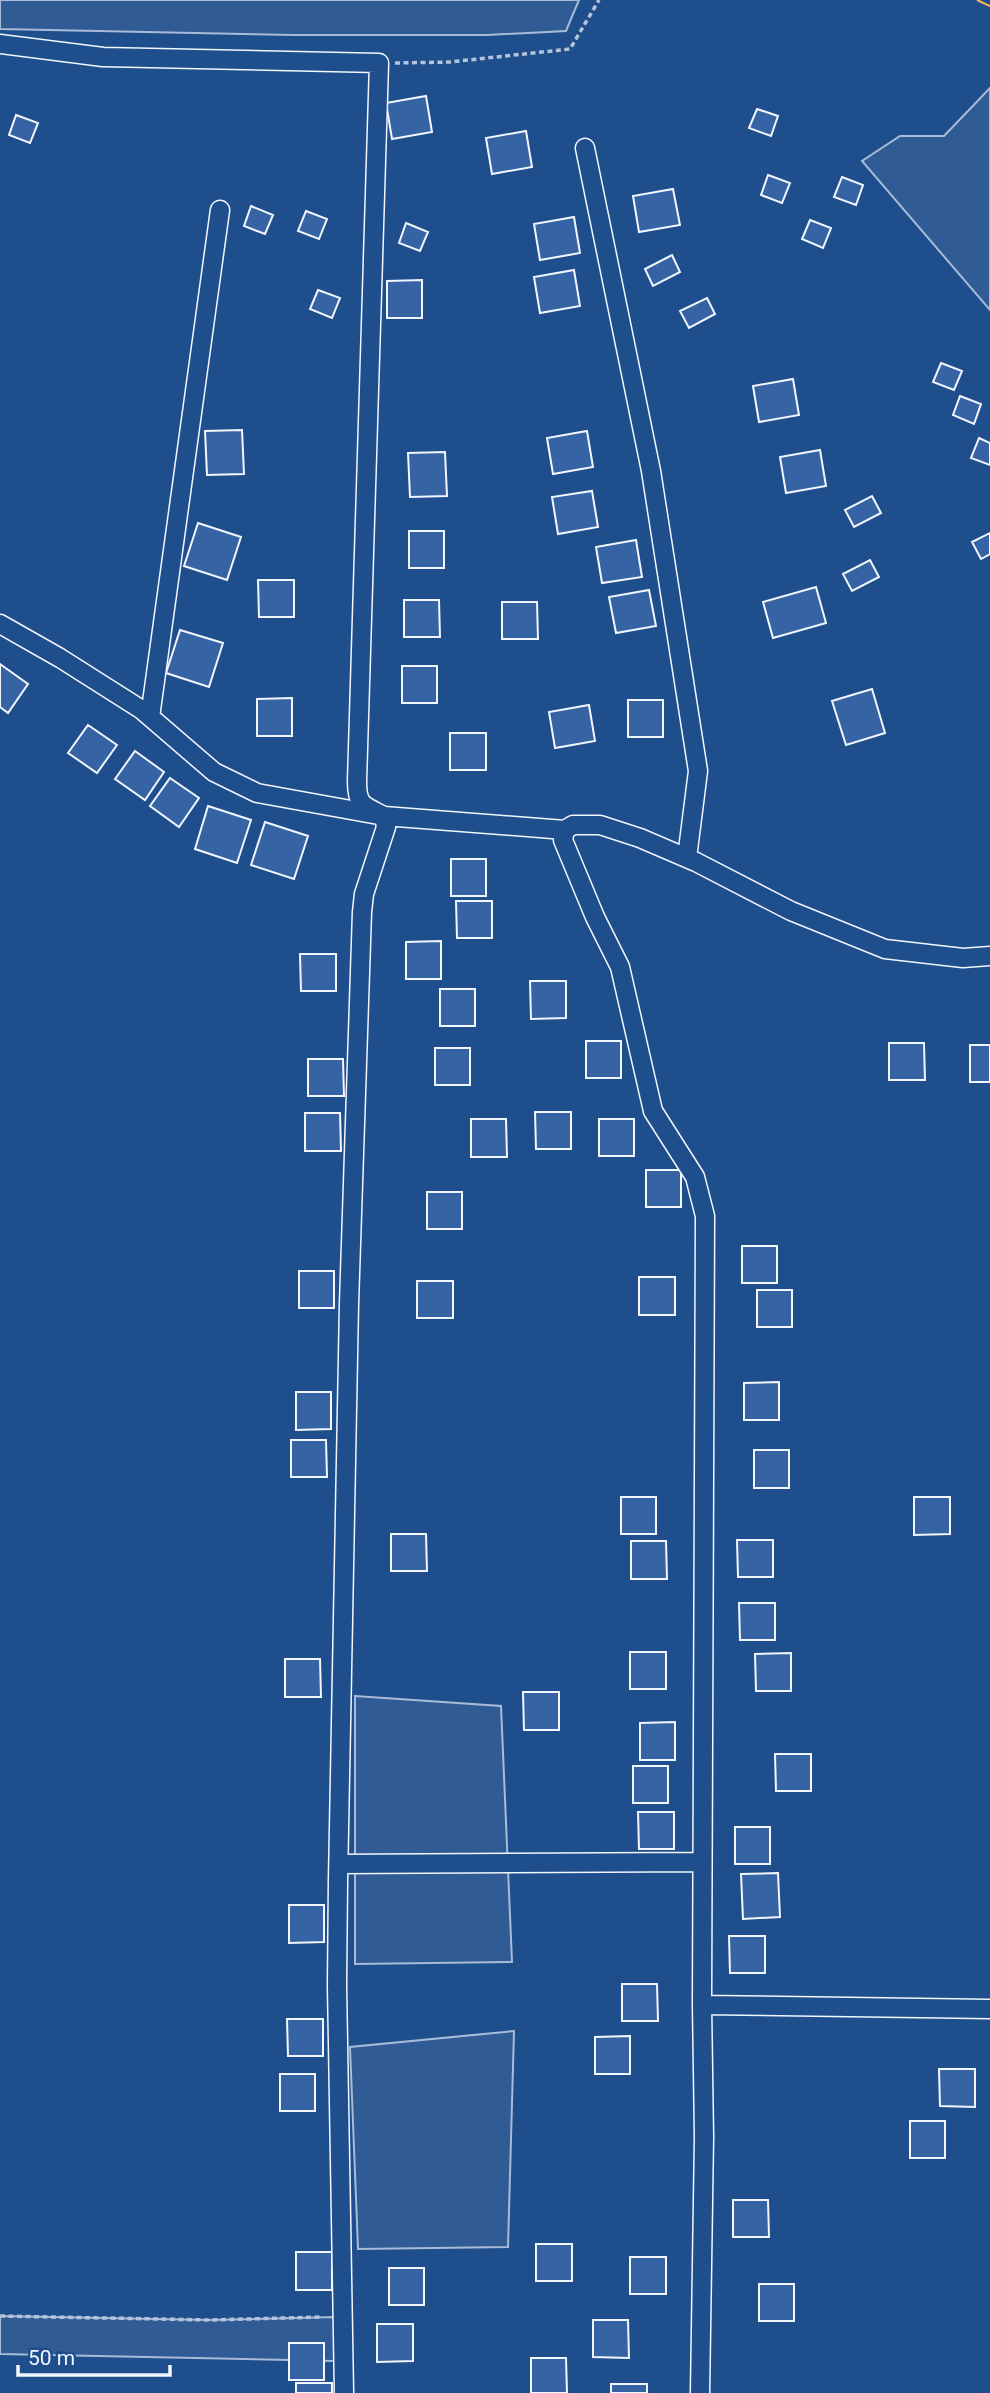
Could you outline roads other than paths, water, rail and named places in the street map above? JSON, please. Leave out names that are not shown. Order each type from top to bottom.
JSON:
[{"type":"street","points":[[0,44],[103,57],[379,63],[357,797],[360,804],[384,816]]},
{"type":"street","points":[[585,148],[651,471],[698,771],[687,858]]},
{"type":"street","points":[[150,716],[220,210]]},
{"type":"street","points":[[0,624],[60,658],[150,716],[214,772],[257,793],[384,816],[565,830],[573,825],[600,825],[687,858],[791,911],[886,949],[963,958],[990,956]]},
{"type":"street","points":[[344,2393],[337,1985],[349,1304],[362,912],[364,894],[386,827],[384,816]]},
{"type":"street","points":[[565,830],[563,840],[595,917],[620,967],[653,1111],[695,1177],[705,1216],[702,1862],[704,2137],[700,2393]]},
{"type":"street","points":[[339,1864],[702,1862]]},
{"type":"street","points":[[702,2005],[990,2009]]}]
